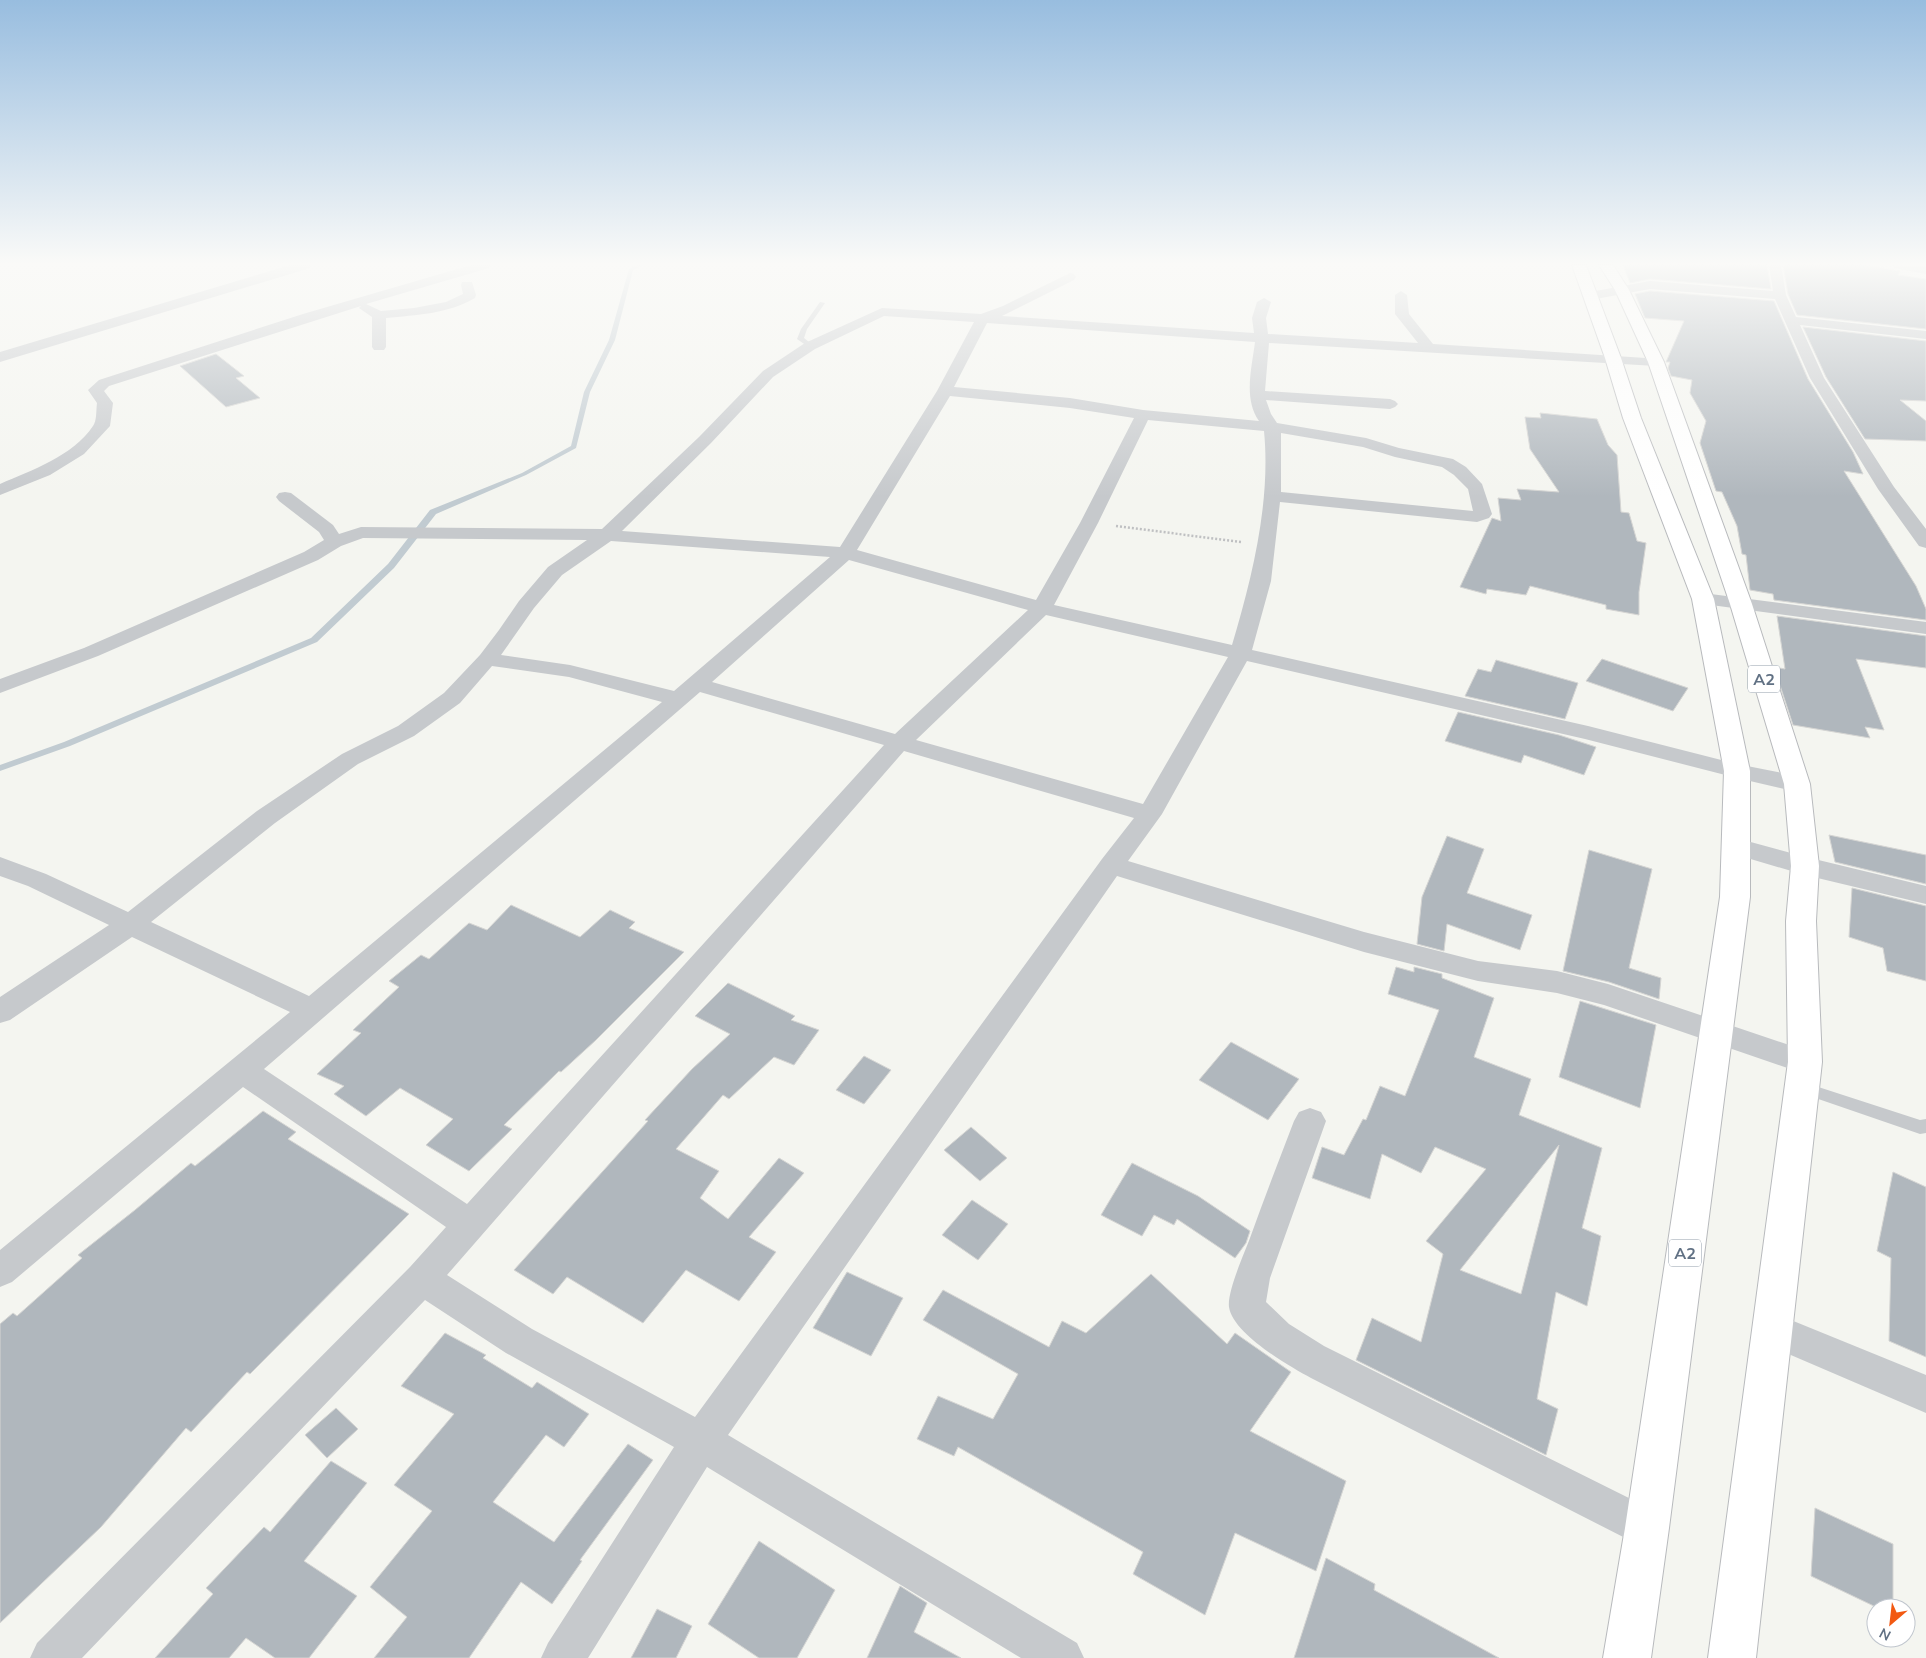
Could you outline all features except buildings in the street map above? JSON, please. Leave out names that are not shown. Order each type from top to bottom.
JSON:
[{"type":"highway","name":"A2","points":[[1607,342],[1632,418],[1682,494],[1741,604],[1797,784],[1805,866],[1801,921],[1804,1075],[1771,1329],[1732,1658]]},
{"type":"highway","name":"A2","points":[[1627,1658],[1648,1528],[1735,897],[1736,846],[1737,771],[1656,362],[1647,342]]},
{"type":"street","points":[[0,357],[48,342]]},
{"type":"street","points":[[0,490],[44,471],[78,451],[102,426],[106,403],[96,390],[104,383],[232,342]]},
{"type":"street","points":[[379,342],[379,347]]},
{"type":"street","points":[[0,1012],[131,924],[266,817],[350,759],[406,731],[452,698],[488,659],[526,605],[555,570],[607,535],[705,440],[768,374],[818,342]]},
{"type":"street","points":[[0,1271],[242,1070],[687,691],[846,552],[945,391],[970,342]]},
{"type":"street","points":[[563,1658],[701,1441],[1111,865],[1150,814],[1240,654],[1261,581],[1272,496],[1274,446],[1272,427],[1263,415],[1257,395],[1262,342]]},
{"type":"street","points":[[1335,342],[1656,362]]},
{"type":"street","points":[[1425,342],[1429,348]]},
{"type":"street","points":[[1801,342],[1817,378],[1887,489],[1926,542]]},
{"type":"street","points":[[945,391],[1070,403],[1143,414],[1272,427],[1366,443],[1395,452],[1447,463],[1460,471],[1476,488],[1483,514],[1477,517],[1272,496]]},
{"type":"street","points":[[1257,395],[1390,404]]},
{"type":"street","points":[[52,1658],[422,1278],[900,742],[1042,608],[1089,523],[1143,414]]},
{"type":"street","points":[[285,497],[327,529],[334,542]]},
{"type":"street","points":[[0,686],[91,652],[312,556],[334,542],[361,532],[607,535],[846,552],[1042,608],[1588,732],[1737,771],[1797,784]]},
{"type":"street","points":[[1703,599],[1926,628]]},
{"type":"street","points":[[488,659],[687,691],[900,742],[1150,814]]},
{"type":"street","points":[[1736,846],[1805,866],[1926,895]]},
{"type":"street","points":[[1111,865],[1364,942],[1478,971],[1557,982],[1608,995],[1716,1032],[1804,1075]]},
{"type":"street","points":[[0,866],[37,880],[312,1010]]},
{"type":"street","points":[[242,1070],[471,1225]]},
{"type":"street","points":[[1310,1121],[1252,1278],[1247,1307],[1259,1323],[1294,1350],[1648,1528]]},
{"type":"street","points":[[422,1278],[519,1341],[701,1441],[1062,1658]]},
{"type":"street","points":[[1771,1329],[1926,1394]]},
{"type":"lane","points":[[805,342],[810,346]]},
{"type":"lane","points":[[1804,1075],[1920,1127],[1926,1126]]},
{"type":"path","points":[[1089,523],[1266,546]]},
{"type":"waterway","points":[[0,768],[67,744],[314,640],[391,566],[433,512],[524,474],[574,447],[587,392],[611,342]]}]
